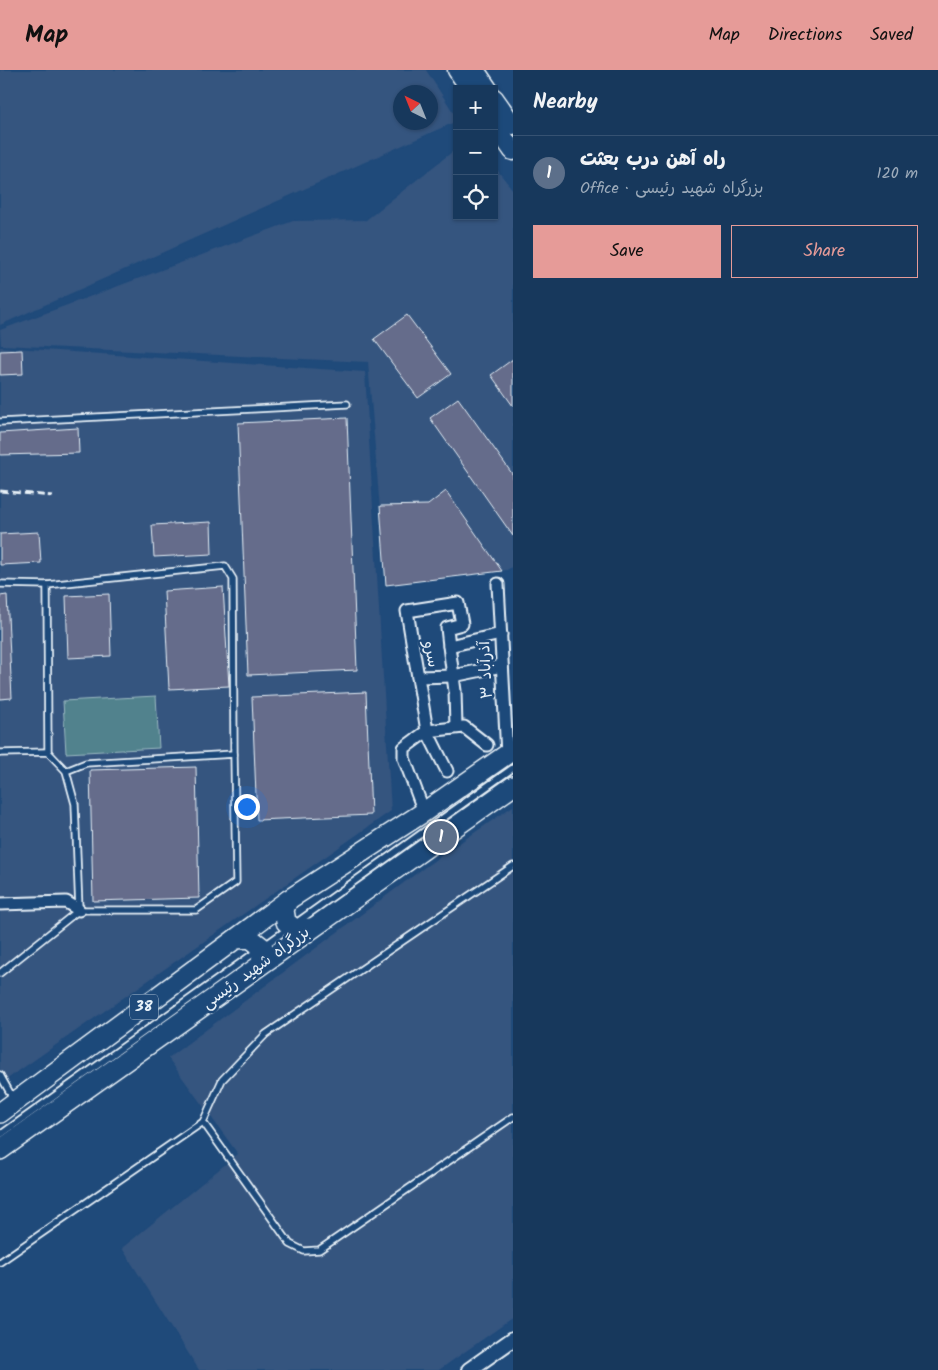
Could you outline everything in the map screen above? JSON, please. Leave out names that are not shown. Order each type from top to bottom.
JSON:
[{"type":"highway","name":"38","points":[[7,1107],[288,900],[511,758]]},
{"type":"highway","name":"بزرگراه شهید رئیسی","points":[[0,1150],[513,786]]},
{"type":"highway","points":[[288,900],[284,910],[286,922],[295,929],[311,928]]},
{"type":"highway","points":[[236,939],[250,938],[263,948],[261,964]]},
{"type":"main road","points":[[457,70],[467,85]]},
{"type":"main road","points":[[475,70],[485,85]]},
{"type":"main road","points":[[498,103],[513,124]]},
{"type":"main road","points":[[498,130],[513,151]]},
{"type":"street","name":"۳ آذرآباد","points":[[498,584],[501,634],[507,648],[502,666],[508,691],[511,758]]},
{"type":"street","name":"سرو","points":[[447,771],[427,731],[407,611],[458,603],[462,624],[446,628],[449,646]]},
{"type":"street","points":[[456,727],[456,708],[449,646],[501,634]]},
{"type":"street","points":[[418,677],[453,676],[502,666]]},
{"type":"street","points":[[424,812],[404,758],[404,748],[427,731],[456,727],[464,727],[487,745]]},
{"type":"street","points":[[0,904],[66,902],[80,910]]},
{"type":"street","points":[[469,1370],[513,1338]]},
{"type":"lane","points":[[0,422],[347,404]]},
{"type":"lane","points":[[0,584],[46,585],[225,566],[233,579],[236,882],[196,910],[80,910],[0,973]]},
{"type":"lane","points":[[46,585],[48,752],[66,771],[75,804],[80,910]]},
{"type":"lane","points":[[0,753],[48,752]]},
{"type":"lane","points":[[66,771],[86,763],[234,754]]},
{"type":"lane","points":[[0,1135],[511,758]]},
{"type":"lane","points":[[0,1262],[203,1122],[222,1080],[266,1034],[513,866]]},
{"type":"lane","points":[[0,1075],[7,1107]]},
{"type":"lane","points":[[203,1122],[290,1244],[304,1251],[319,1250],[513,1117]]},
{"type":"shaded area","points":[[0,70],[426,70],[436,85],[393,85],[393,130],[437,130],[0,325]]},
{"type":"shaded area","points":[[438,89],[453,112],[453,123],[438,129]]},
{"type":"shaded area","points":[[453,151],[453,220],[498,220],[498,171],[513,190],[513,566],[507,570],[386,585],[368,362],[1,345],[0,330],[293,221],[366,220]]},
{"type":"shaded area","points":[[0,347],[365,372],[391,811],[0,1084]]},
{"type":"shaded area","points":[[513,806],[513,1318],[439,1370],[199,1370],[122,1248],[238,1154],[168,1058],[425,867]]},
{"type":"green space","points":[[156,696],[159,748],[66,753],[63,701]]},
{"type":"building","points":[[407,315],[451,374],[418,398],[374,339]]},
{"type":"building","points":[[22,350],[23,374],[0,375],[0,351]]},
{"type":"building","points":[[513,359],[513,406],[491,375]]},
{"type":"building","points":[[458,398],[513,475],[513,536],[430,418]]},
{"type":"building","points":[[347,418],[357,670],[248,675],[238,423]]},
{"type":"building","points":[[78,428],[79,453],[0,455],[0,433]]},
{"type":"building","points":[[446,491],[502,571],[386,585],[380,506],[428,505]]},
{"type":"building","points":[[211,522],[212,554],[154,557],[152,525]]},
{"type":"building","points":[[39,532],[41,563],[0,565],[0,534]]},
{"type":"building","points":[[223,587],[229,686],[169,689],[164,591]]},
{"type":"building","points":[[109,594],[111,656],[68,658],[66,596]]},
{"type":"building","points":[[7,595],[12,698],[0,699],[0,596]]},
{"type":"building","points":[[366,692],[371,815],[257,820],[252,697]]},
{"type":"building","points":[[196,767],[199,898],[93,901],[90,770]]},
{"type":"railway","points":[[0,491],[53,496]]},
{"type":"place","name":"راه آهن درب بعثت","points":[[441,837]]}]
